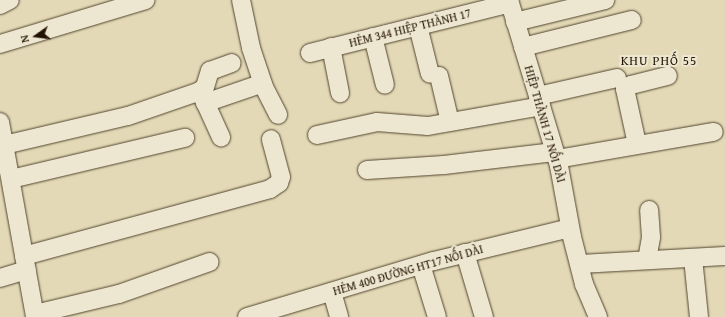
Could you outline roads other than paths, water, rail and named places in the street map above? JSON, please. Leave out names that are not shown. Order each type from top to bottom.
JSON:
[{"type":"street","points":[[0,5],[10,0]]},
{"type":"street","points":[[0,44],[146,0]]},
{"type":"street","points":[[241,0],[251,48],[262,83],[278,115]]},
{"type":"street","points":[[515,22],[604,0]]},
{"type":"street","name":"HIỆP THÀNH 17 NỐI DÀI","points":[[510,2],[555,155],[570,228],[584,284],[598,317]]},
{"type":"street","name":"HẺM 344 HIỆP THÀNH 17","points":[[310,53],[510,2]]},
{"type":"street","points":[[523,47],[632,20]]},
{"type":"street","points":[[418,26],[450,122]]},
{"type":"street","points":[[373,37],[385,85]]},
{"type":"street","points":[[331,47],[340,94]]},
{"type":"street","points":[[221,137],[203,97],[210,71],[232,63]]},
{"type":"street","points":[[637,144],[625,89],[629,86],[668,76]]},
{"type":"street","points":[[317,135],[377,122],[428,126],[450,122],[539,101],[617,78]]},
{"type":"street","points":[[2,146],[262,83]]},
{"type":"street","points":[[0,122],[2,146],[11,179],[35,316],[90,309],[119,294],[210,262]]},
{"type":"street","points":[[367,170],[555,155],[714,132]]},
{"type":"street","points":[[11,179],[185,138]]},
{"type":"street","points":[[0,278],[26,263],[270,189],[279,183],[281,177],[271,139]]},
{"type":"street","points":[[648,260],[651,237],[649,210]]},
{"type":"street","name":"HẺM 400 ĐƯỜNG HT17 NỐI DÀI","points":[[248,317],[421,265],[570,228]]},
{"type":"street","points":[[465,253],[484,317]]},
{"type":"street","points":[[693,258],[699,317]]},
{"type":"street","points":[[580,264],[693,258],[724,259]]},
{"type":"street","points":[[421,265],[437,317]]},
{"type":"street","points":[[332,292],[339,317]]},
{"type":"district","name":"KHU PHỐ 55","points":[[659,61]]}]
